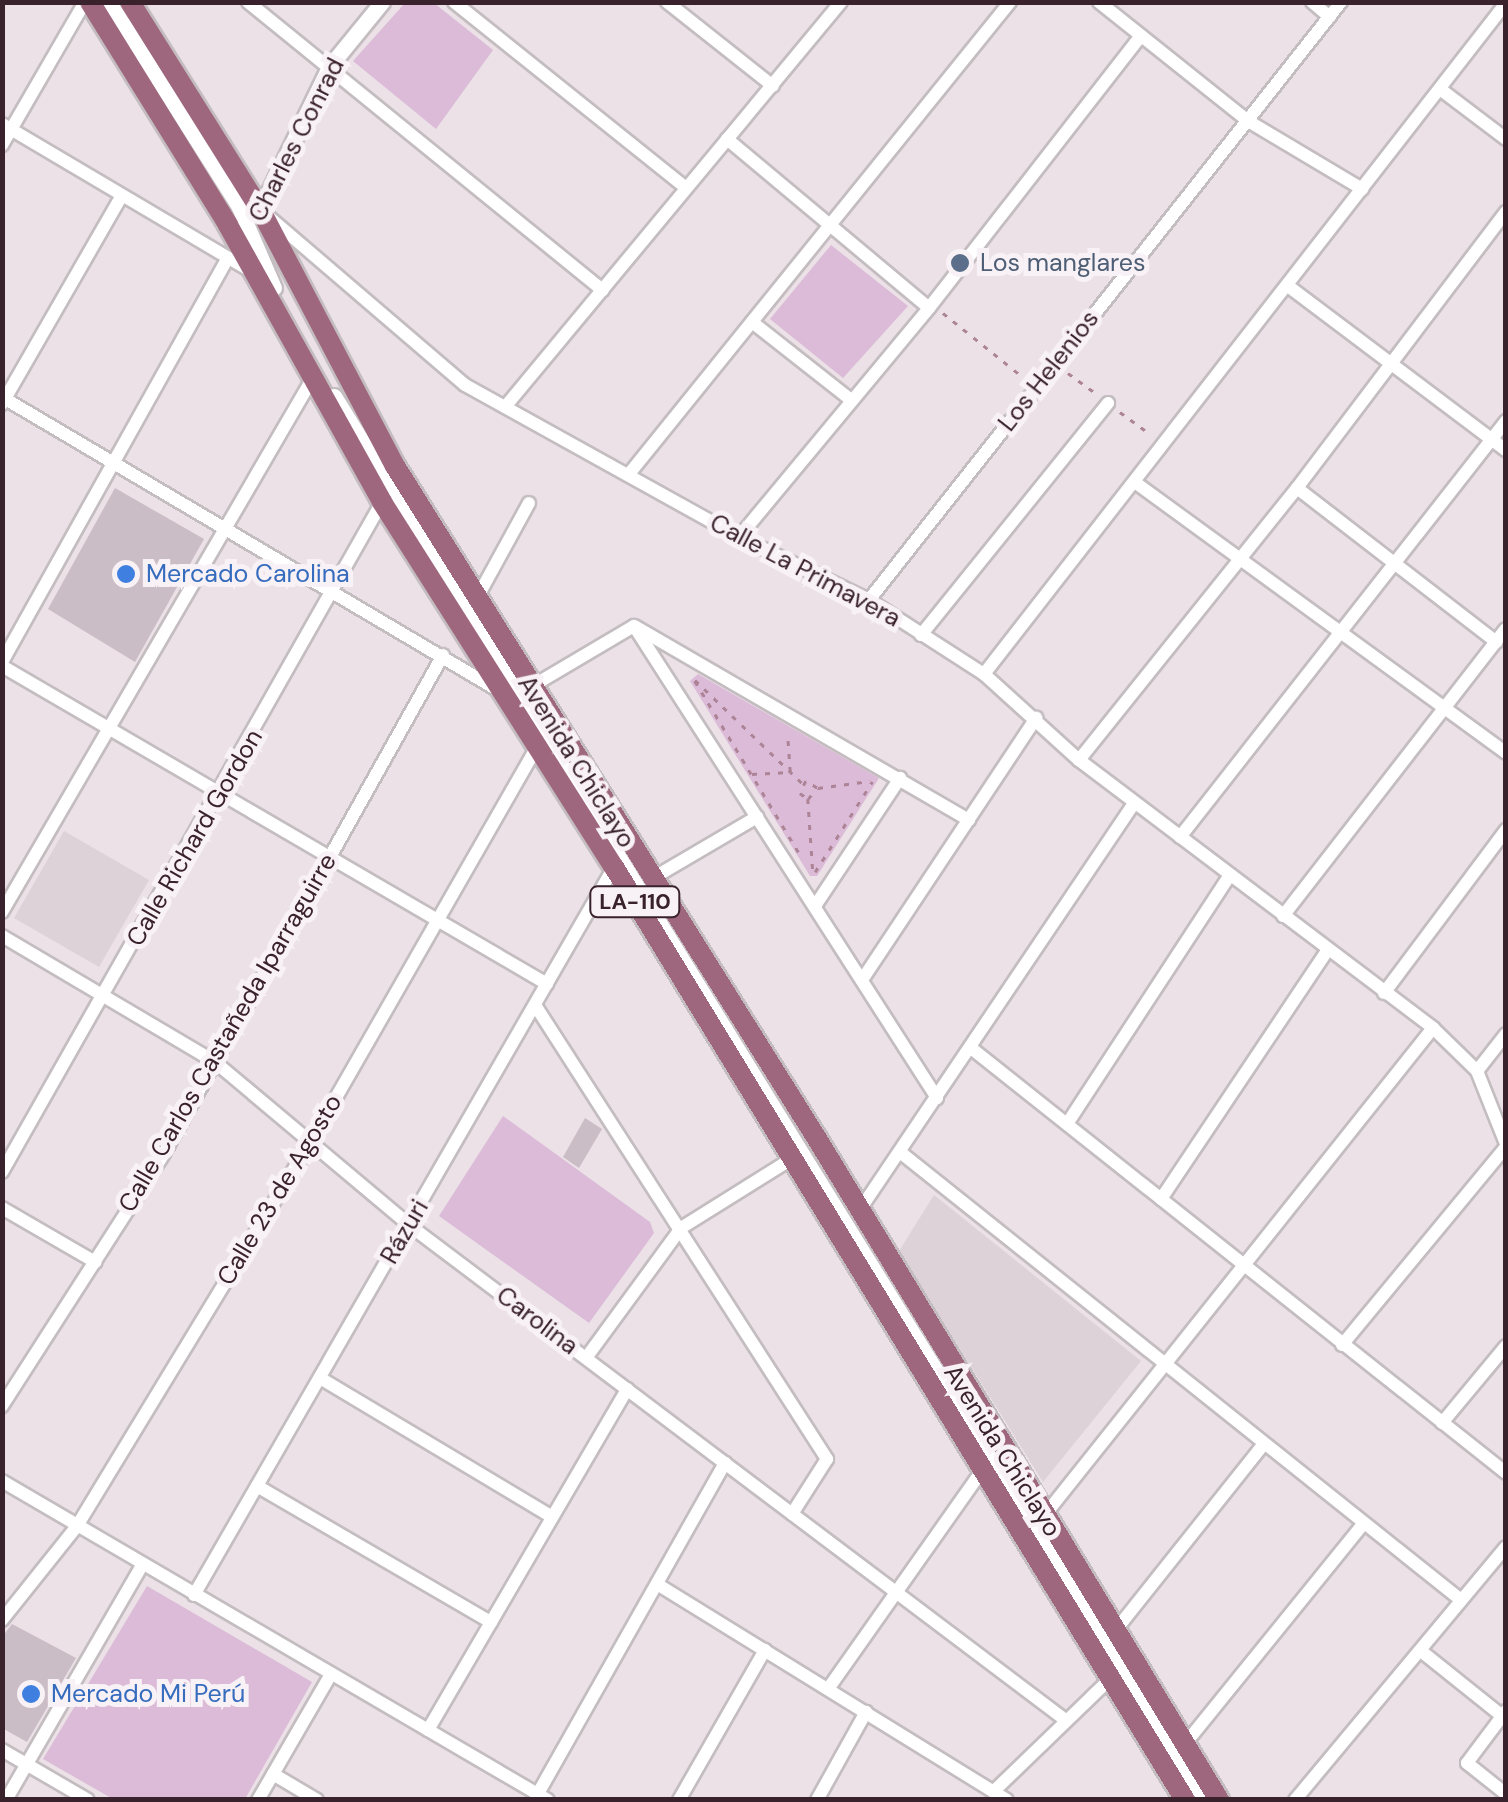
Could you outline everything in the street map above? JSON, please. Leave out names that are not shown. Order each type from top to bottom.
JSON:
[{"type":"main road","name":"Avenida Chiclayo","points":[[88,2],[228,225],[248,270],[382,502],[654,878],[1219,1800]]},
{"type":"main road","name":"Avenida Chiclayo","points":[[130,2],[260,209],[396,466],[478,596],[519,690],[536,746],[1185,1800]]},
{"type":"street","points":[[2,145],[7,127],[88,2]]},
{"type":"street","name":"Avenida Chiclayo","points":[[109,2],[251,232],[268,276],[337,402],[519,690],[1201,1800]]},
{"type":"street","points":[[248,2],[603,290]]},
{"type":"street","name":"Charles Conrad","points":[[251,232],[329,67],[382,2]]},
{"type":"street","points":[[454,2],[685,187]]},
{"type":"street","points":[[667,2],[774,86]]},
{"type":"street","points":[[505,407],[841,2]]},
{"type":"street","points":[[629,474],[1010,2]]},
{"type":"street","points":[[1100,2],[1248,121],[1362,190]]},
{"type":"street","points":[[1312,2],[1330,17]]},
{"type":"street","name":"Los Helenios","points":[[869,600],[1342,2]]},
{"type":"street","points":[[984,674],[1506,3]]},
{"type":"street","points":[[739,537],[931,306],[1141,36]]},
{"type":"street","points":[[1440,89],[1506,139]]},
{"type":"street","points":[[7,127],[226,262],[248,270]]},
{"type":"street","points":[[727,139],[931,306]]},
{"type":"street","points":[[121,197],[3,400],[225,524],[443,656],[519,690],[634,626]]},
{"type":"street","name":"Calle La Primavera","points":[[260,209],[464,386],[739,537],[869,600],[984,674],[1079,760],[1434,1028],[1478,1071]]},
{"type":"street","points":[[1079,760],[1298,488],[1506,212]]},
{"type":"street","points":[[226,262],[2,664],[547,984]]},
{"type":"street","points":[[1288,286],[1506,450]]},
{"type":"street","points":[[752,322],[852,400]]},
{"type":"street","points":[[2,912],[311,380]]},
{"type":"street","points":[[921,635],[1108,403]]},
{"type":"street","points":[[1180,837],[1506,421]]},
{"type":"street","points":[[1136,483],[1506,752]]},
{"type":"street","points":[[1298,488],[1496,642]]},
{"type":"street","name":"Calle Richard Gordon","points":[[2,1172],[335,592],[382,502]]},
{"type":"street","points":[[478,596],[529,504]]},
{"type":"street","points":[[634,626],[969,820]]},
{"type":"street","points":[[634,626],[937,1098]]},
{"type":"street","points":[[1283,916],[1506,630]]},
{"type":"street","name":"Calle Carlos Castañeda Iparraguirre","points":[[2,1406],[214,1062],[443,656]]},
{"type":"street","points":[[862,980],[1036,718]]},
{"type":"street","name":"Calle 23 de Agosto","points":[[2,1620],[78,1526],[310,1143],[536,746]]},
{"type":"street","points":[[815,906],[900,778]]},
{"type":"street","points":[[859,1211],[1134,802]]},
{"type":"street","points":[[654,878],[757,816]]},
{"type":"street","points":[[1384,993],[1506,830]]},
{"type":"street","name":"Rázuri","points":[[194,1595],[614,867]]},
{"type":"street","points":[[1067,1124],[1230,875]]},
{"type":"street","name":"Carolina","points":[[2,936],[214,1062],[409,1226],[1064,1720]]},
{"type":"street","points":[[1161,1199],[1328,950]]},
{"type":"street","points":[[535,1005],[827,1459],[792,1514]]},
{"type":"street","points":[[1044,1516],[1434,1028]]},
{"type":"street","points":[[1342,1345],[1506,1146],[1478,1071],[1506,1034]]},
{"type":"street","points":[[970,1048],[1506,1473]]},
{"type":"street","points":[[900,1152],[1461,1600]]},
{"type":"street","points":[[586,1358],[681,1228],[790,1160]]},
{"type":"street","points":[[2,1208],[94,1262]]},
{"type":"street","points":[[1442,1424],[1506,1346]]},
{"type":"street","points":[[320,1378],[552,1517]]},
{"type":"street","points":[[428,1730],[627,1389]]},
{"type":"street","points":[[1115,1631],[1264,1444]]},
{"type":"street","points":[[2,1481],[540,1798],[725,1464]]},
{"type":"street","points":[[828,1689],[984,1468]]},
{"type":"street","points":[[257,1486],[491,1622]]},
{"type":"street","points":[[1186,1744],[1364,1523]]},
{"type":"street","points":[[1295,1800],[1506,1548]]},
{"type":"street","points":[[6,1800],[142,1565]]},
{"type":"street","points":[[657,1584],[1006,1800]]},
{"type":"street","points":[[679,1800],[765,1650]]},
{"type":"street","points":[[1421,1651],[1504,1714],[1466,1763],[1506,1794]]},
{"type":"street","points":[[258,1800],[331,1674]]},
{"type":"street","points":[[994,1791],[1111,1678]]},
{"type":"street","points":[[818,1800],[866,1712]]},
{"type":"street","points":[[2,1750],[88,1800]]},
{"type":"street","points":[[273,1774],[317,1800]]},
{"type":"path","points":[[931,306],[1036,387]]},
{"type":"path","points":[[695,680],[802,783],[817,788],[873,780],[813,873],[751,774],[695,680]]},
{"type":"path","points":[[786,730],[790,772]]},
{"type":"path","points":[[751,774],[790,772]]},
{"type":"path","points":[[802,783],[800,792],[808,799]]},
{"type":"path","points":[[813,873],[808,799],[817,788]]},
{"type":"shaded area","points":[[405,3],[434,3],[493,50],[436,129],[353,61]]},
{"type":"shaded area","points":[[831,245],[908,306],[843,378],[770,319]]},
{"type":"shaded area","points":[[698,674],[879,778],[817,876],[810,876],[690,681]]},
{"type":"shaded area","points":[[64,831],[149,880],[99,967],[14,918]]},
{"type":"shaded area","points":[[503,1116],[650,1222],[654,1233],[589,1323],[439,1216]]},
{"type":"shaded area","points":[[934,1195],[1141,1361],[1043,1482],[899,1251]]},
{"type":"shaded area","points":[[147,1586],[312,1682],[245,1799],[113,1799],[43,1759]]},
{"type":"building","name":"Mercado Carolina","points":[[115,488],[204,539],[135,662],[48,609]]},
{"type":"building","points":[[585,1118],[602,1129],[579,1168],[563,1157]]},
{"type":"building","name":"Mercado Mi Perú","points":[[12,1624],[76,1658],[27,1742],[2,1728],[2,1637]]},
{"type":"place","name":"Los manglares","points":[[960,263]]},
{"type":"place","name":"Mercado Carolina","points":[[126,574]]},
{"type":"place","name":"Mercado Mi Perú","points":[[31,1694]]}]
